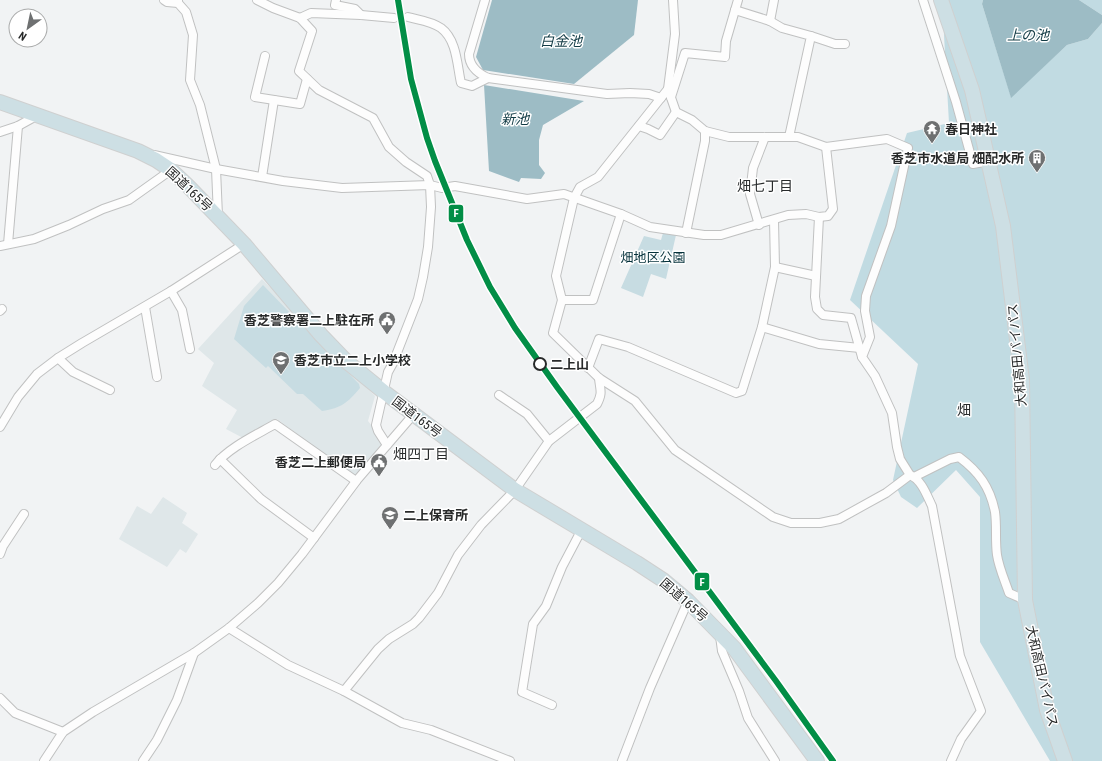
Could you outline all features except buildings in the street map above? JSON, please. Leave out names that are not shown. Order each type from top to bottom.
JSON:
[{"type":"highway","name":"大和高田バイパス","points":[[941,0],[972,90],[1003,226],[1022,380],[1026,600],[1047,710],[1065,761]]},
{"type":"highway","name":"国道165号","points":[[0,102],[138,151],[171,170],[244,244],[321,335],[346,360],[384,392],[515,490],[582,529],[663,580],[688,601],[734,648],[817,761]]},
{"type":"street","points":[[164,0],[167,2],[178,1],[186,12],[193,35],[190,80],[200,105],[216,169],[218,216]]},
{"type":"street","points":[[257,0],[273,8],[300,18],[312,30],[299,71],[319,90],[373,118],[389,147],[406,162],[427,176],[430,185],[431,207],[428,247],[423,277],[418,299],[394,363],[388,372],[376,425],[387,445]]},
{"type":"street","points":[[336,0],[336,5],[355,9],[361,15]]},
{"type":"street","points":[[485,0],[469,54],[469,61],[474,69],[480,74],[488,78],[608,94],[649,94],[661,98]]},
{"type":"street","points":[[673,0],[675,34],[668,89],[598,178],[580,187],[574,198],[556,276],[562,300],[554,333],[599,378],[635,401],[675,450],[773,517],[791,522],[820,523],[839,519],[886,493],[912,476],[950,459],[959,457],[972,467],[988,490],[995,512],[997,556],[1009,593],[1026,600]]},
{"type":"street","points":[[672,97],[685,52],[725,57],[726,41],[738,0]]},
{"type":"street","points":[[770,21],[774,0]]},
{"type":"street","points":[[923,0],[956,102],[973,164],[989,161]]},
{"type":"street","points":[[735,10],[770,21],[782,28],[835,44],[845,44]]},
{"type":"street","points":[[300,18],[311,13],[394,18]]},
{"type":"street","points":[[408,17],[429,22],[440,27],[447,34],[454,48],[461,83],[472,86],[488,78]]},
{"type":"street","points":[[789,137],[811,36]]},
{"type":"street","points":[[265,56],[255,97],[300,104],[307,79]]},
{"type":"street","points":[[668,89],[676,112],[692,120],[705,131],[729,137],[798,137],[826,147],[887,139],[908,148],[891,226],[866,296],[865,311],[870,337],[862,357]]},
{"type":"street","points":[[262,177],[274,100]]},
{"type":"street","points":[[639,126],[660,135],[676,112]]},
{"type":"street","points":[[0,132],[18,126],[38,115]]},
{"type":"street","points":[[18,126],[4,245],[34,239],[103,209],[128,200],[171,170]]},
{"type":"street","points":[[686,233],[705,141],[705,131]]},
{"type":"street","points":[[759,225],[750,194],[754,168],[764,137]]},
{"type":"street","points":[[138,151],[216,169],[342,188],[430,185],[442,188],[455,186],[526,199],[564,194],[621,214],[650,227],[686,233],[721,235],[788,216],[806,214],[819,217],[828,216],[833,209],[826,147]]},
{"type":"street","points":[[562,300],[593,300],[621,214]]},
{"type":"street","points":[[819,217],[815,297],[817,309],[823,315],[851,318],[862,357],[875,376],[892,413],[900,459],[912,476],[923,487],[932,506],[960,656],[981,711],[961,739],[951,761]]},
{"type":"street","points":[[588,368],[599,339],[628,347],[736,393],[742,391],[762,327],[775,267],[774,220]]},
{"type":"street","points":[[0,427],[18,397],[37,374],[58,358],[145,307],[244,244]]},
{"type":"street","points":[[775,267],[816,276]]},
{"type":"street","points":[[171,291],[182,310],[190,350]]},
{"type":"street","points":[[145,307],[157,377]]},
{"type":"street","points":[[762,327],[819,344],[860,348]]},
{"type":"street","points":[[58,358],[73,372],[110,390]]},
{"type":"street","points":[[344,691],[389,639],[420,618],[438,593],[458,555],[481,525],[515,490],[549,441],[597,404],[601,397],[599,378]]},
{"type":"street","points":[[499,395],[527,414],[549,441]]},
{"type":"street","points":[[44,761],[63,732],[93,712],[194,653],[229,628],[278,583],[356,482],[413,415]]},
{"type":"street","points":[[314,538],[261,500],[217,462],[244,442],[275,424],[356,482]]},
{"type":"street","points":[[0,554],[3,546],[24,514]]},
{"type":"street","points":[[552,705],[522,692],[533,624],[546,606],[562,567],[582,529]]},
{"type":"street","points":[[622,761],[650,688],[688,601]]},
{"type":"street","points":[[229,628],[288,666],[344,691],[402,723],[431,730],[510,761]]},
{"type":"street","points":[[719,631],[722,651],[739,691],[748,718],[775,761]]},
{"type":"street","points":[[143,761],[157,740],[178,700],[194,653]]},
{"type":"street","points":[[0,698],[14,713],[63,732]]},
{"type":"shaded area","points":[[942,0],[983,0],[982,4],[1011,97],[1067,45],[1088,39],[1102,23],[1102,761],[1050,761],[980,642],[980,497],[956,470],[917,508],[901,497],[893,480],[918,364],[850,300],[907,133],[949,123]]},
{"type":"shaded area","points":[[1079,0],[1102,0],[1102,15]]},
{"type":"shaded area","name":"香芝市立二上小学校","points":[[262,279],[375,396],[368,421],[384,441],[355,477],[277,419],[243,438],[226,429],[237,410],[202,386],[214,363],[198,349]]},
{"type":"shaded area","points":[[163,497],[187,513],[182,523],[198,534],[186,553],[180,549],[167,567],[119,539],[137,506],[151,514]]},
{"type":"green space","name":"畑地区公園","points":[[663,233],[676,235],[666,279],[651,274],[643,297],[621,288],[644,236],[661,240]]},
{"type":"green space","points":[[263,285],[359,384],[360,388],[344,404],[322,411],[303,394],[297,394],[268,366],[266,368],[234,339],[244,306]]},
{"type":"water","name":"白金池","points":[[492,0],[638,0],[634,35],[574,84],[483,70],[476,57]]},
{"type":"water","name":"上の池","points":[[983,0],[1079,0],[1102,15],[1102,23],[1088,39],[1067,45],[1011,98],[982,4]]},
{"type":"water","name":"新池","points":[[484,85],[584,101],[543,125],[539,140],[539,165],[545,173],[541,179],[521,178],[519,182],[489,171]]},
{"type":"tunnel","points":[[394,18],[408,17]]},
{"type":"transit line","name":"F","points":[[398,0],[411,79],[427,138],[467,240],[490,287],[515,328],[557,387],[776,681],[833,761]]},
{"type":"place","name":"春日神社","points":[[932,144]]},
{"type":"place","name":"香芝市水道局 畑配水所","points":[[1037,173]]},
{"type":"place","name":"香芝警察署二上駐在所","points":[[387,335]]},
{"type":"place","name":"二上山","points":[[540,364]]},
{"type":"place","name":"香芝市立二上小学校","points":[[281,375]]},
{"type":"place","name":"香芝二上郵便局","points":[[379,477]]},
{"type":"place","name":"二上保育所","points":[[390,530]]},
{"type":"district","name":"畑七丁目","points":[[765,186]]},
{"type":"district","name":"畑","points":[[964,410]]},
{"type":"district","name":"畑四丁目","points":[[421,454]]}]
